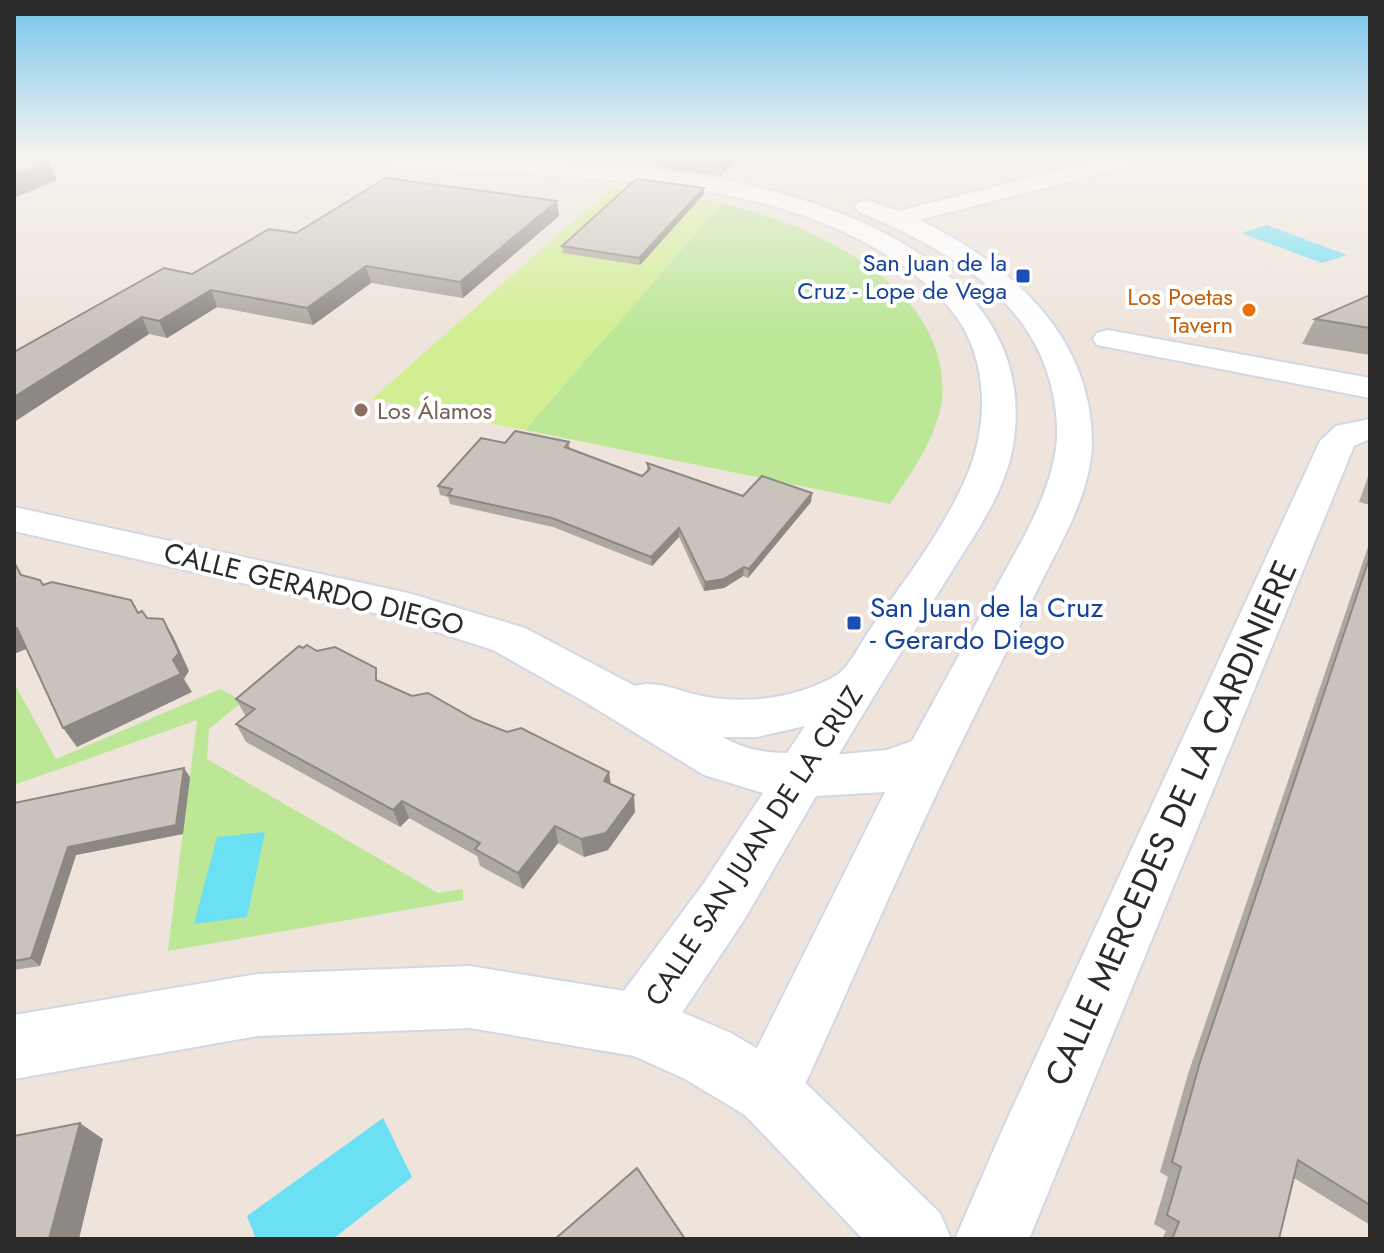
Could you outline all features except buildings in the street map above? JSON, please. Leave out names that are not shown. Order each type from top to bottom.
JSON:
[{"type":"street","name":"CALLE SAN JUAN DE LA CRUZ","points":[[637,1025],[753,857],[800,775],[970,511],[994,449],[1000,391],[996,369],[980,324],[955,295],[929,272],[860,229],[824,215]]},
{"type":"street","points":[[768,1092],[929,756],[1052,520],[1073,458],[1073,408],[1068,383],[1054,347],[1032,315],[993,276],[954,248],[894,215]]},
{"type":"street","points":[[901,218],[911,215]]},
{"type":"street","points":[[1032,315],[1108,339],[1370,388]]},
{"type":"street","points":[[1054,347],[1071,340],[1108,339]]},
{"type":"street","name":"CALLE MERCEDES DE LA CARDINIERE","points":[[992,1239],[1035,1133],[1338,441],[1348,433],[1370,429]]},
{"type":"street","name":"CALLE GERARDO DIEGO","points":[[14,519],[393,603],[509,639],[602,689],[722,761],[768,774],[888,771],[929,756]]},
{"type":"street","name":"CALLE GERARDO DIEGO","points":[[602,689],[720,718],[771,718],[805,709],[858,685]]},
{"type":"street","points":[[722,761],[749,812],[753,857]]},
{"type":"street","points":[[14,1047],[257,1005],[455,997],[637,1025],[708,1056],[768,1092],[914,1239]]},
{"type":"green space","points":[[580,215],[711,215],[525,430],[372,399]]},
{"type":"green space","points":[[711,215],[764,215],[823,239],[855,257],[885,279],[910,304],[929,333],[941,372],[941,408],[935,426],[925,450],[890,504],[525,430]]},
{"type":"green space","points":[[14,683],[56,759],[220,689],[243,701],[209,729],[207,759],[438,893],[463,889],[463,900],[168,951],[197,720],[14,785]]},
{"type":"water","points":[[1267,225],[1347,255],[1322,263],[1241,233]]},
{"type":"water","points":[[265,832],[247,917],[194,924],[217,837]]},
{"type":"water","points":[[383,1118],[412,1177],[333,1239],[256,1239],[247,1216]]},
{"type":"place","name":"San Juan de la Cruz - Lope de Vega","points":[[1023,276]]},
{"type":"place","name":"Los Poetas Tavern","points":[[1249,310]]},
{"type":"place","name":"Los Álamos","points":[[361,410]]},
{"type":"place","name":"San Juan de la Cruz - Gerardo Diego","points":[[854,623]]}]
